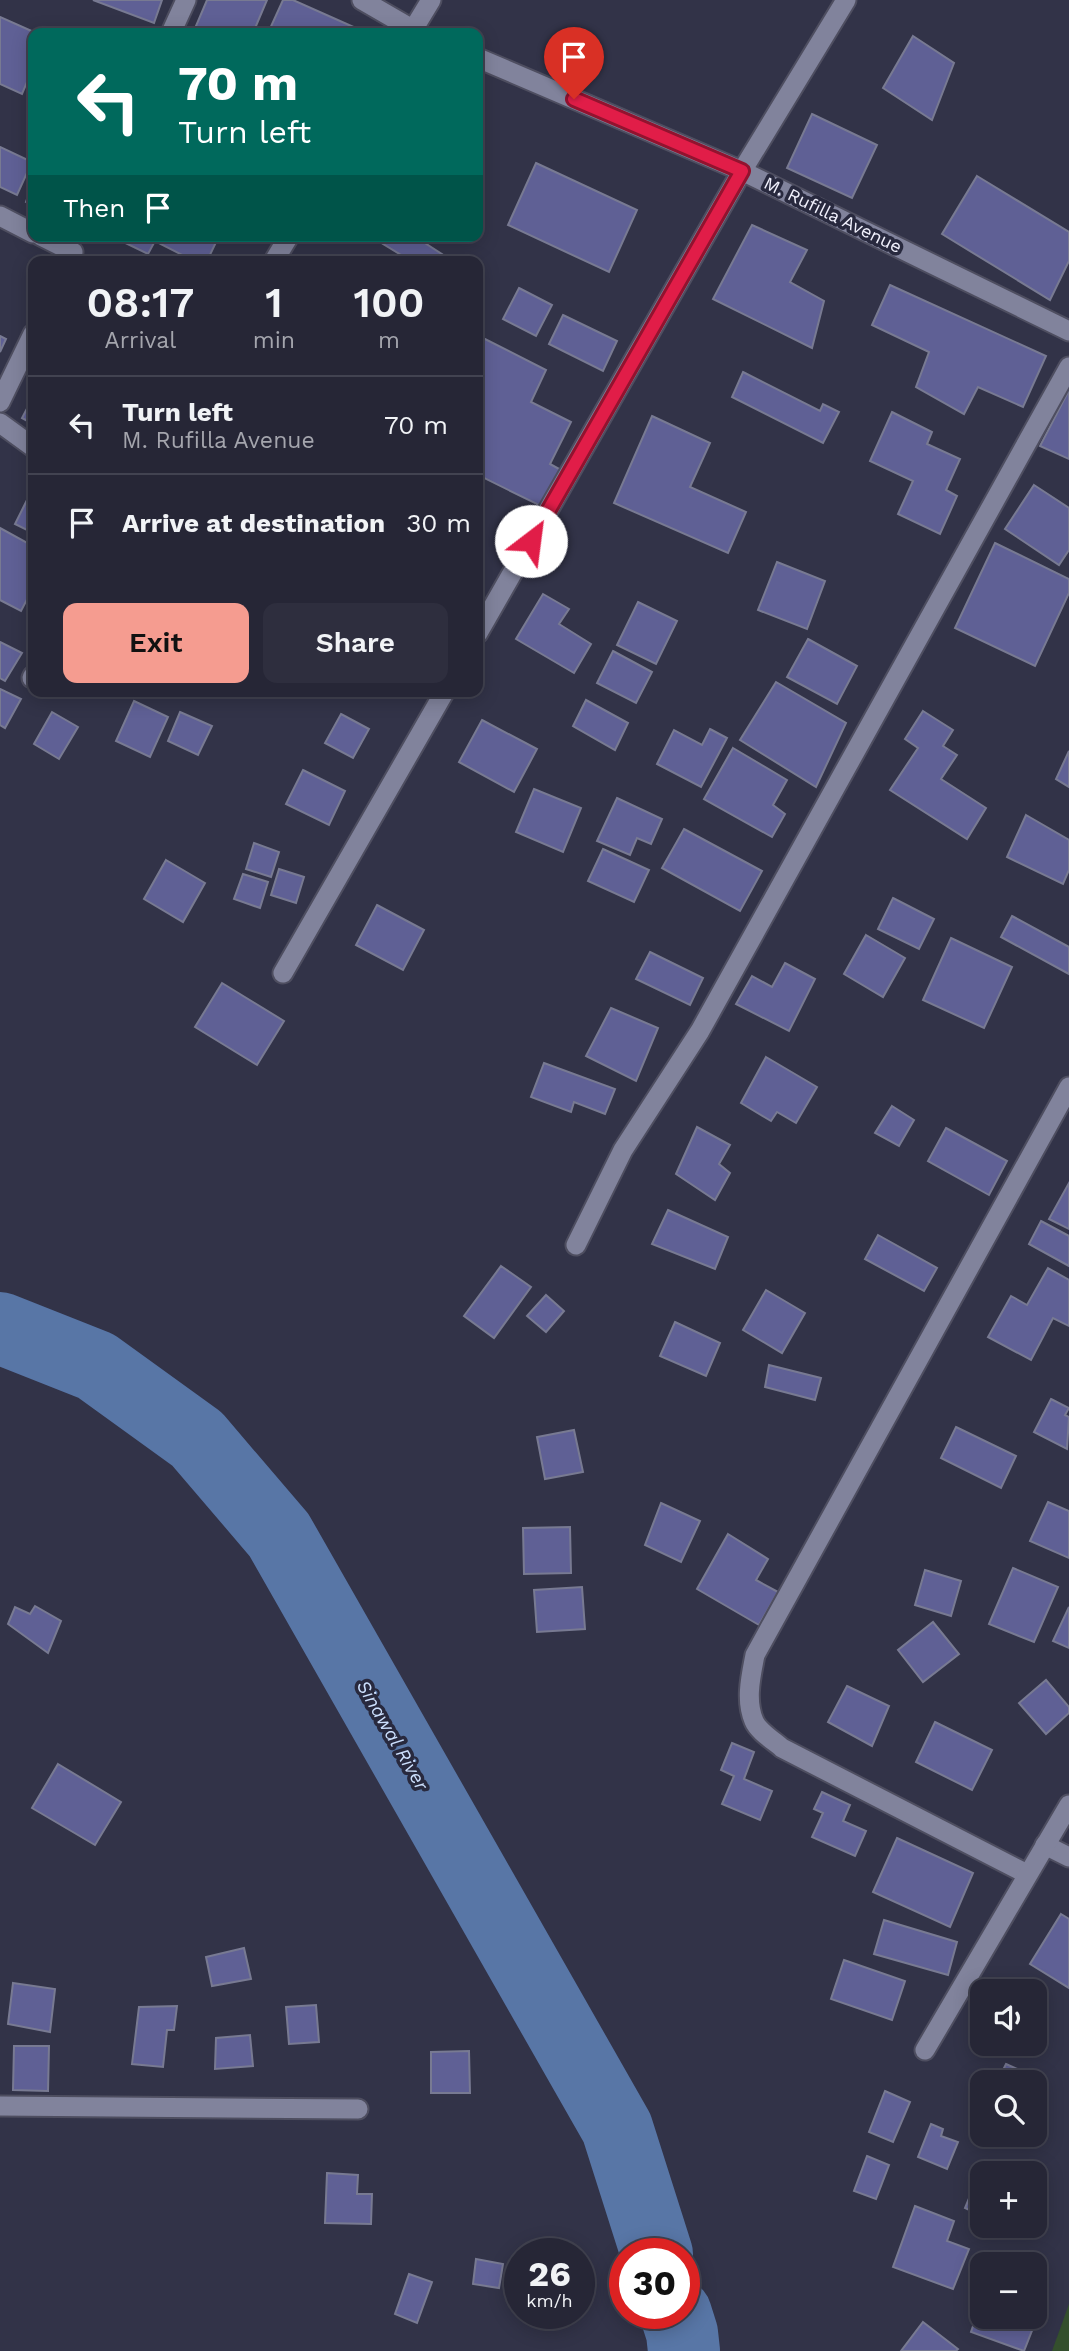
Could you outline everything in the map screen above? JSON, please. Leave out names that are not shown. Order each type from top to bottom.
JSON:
[{"type":"street","points":[[173,28],[186,0]]},
{"type":"street","points":[[362,0],[408,28]]},
{"type":"street","points":[[416,28],[431,0]]},
{"type":"street","points":[[483,624],[742,171],[846,0]]},
{"type":"street","name":"M. Rufilla Avenue","points":[[483,60],[742,171],[1069,331]]},
{"type":"street","points":[[0,216],[28,230]]},
{"type":"street","points":[[55,242],[74,250]]},
{"type":"street","points":[[0,402],[28,344]]},
{"type":"street","points":[[576,1245],[623,1150],[700,1031],[1069,367]]},
{"type":"street","points":[[0,423],[28,443]]},
{"type":"street","points":[[283,973],[442,697]]},
{"type":"street","points":[[1027,1874],[782,1748],[754,1723],[749,1698],[750,1678],[755,1655],[1069,1087]]},
{"type":"street","points":[[925,2050],[1069,1805]]},
{"type":"street","points":[[1045,1845],[1069,1857]]},
{"type":"street","points":[[0,2106],[358,2109]]},
{"type":"green space","points":[[1069,2304],[1069,2351],[1052,2351]]},
{"type":"building","points":[[93,0],[162,0],[154,23]]},
{"type":"building","points":[[207,0],[267,0],[255,28],[195,28]]},
{"type":"building","points":[[283,0],[293,0],[356,28],[270,28]]},
{"type":"building","points":[[0,17],[28,29],[28,80],[22,94],[0,84]]},
{"type":"building","points":[[913,36],[954,63],[932,120],[883,88]]},
{"type":"building","points":[[812,114],[877,145],[852,198],[787,168]]},
{"type":"building","points":[[0,147],[28,160],[28,171],[17,195],[0,187]]},
{"type":"building","points":[[536,163],[637,210],[609,272],[508,225]]},
{"type":"building","points":[[977,176],[1069,232],[1069,261],[1050,300],[942,234]]},
{"type":"building","points":[[752,225],[807,250],[790,282],[824,301],[812,348],[713,299]]},
{"type":"building","points":[[123,242],[154,242],[148,254]]},
{"type":"building","points":[[157,242],[216,242],[209,256],[184,256]]},
{"type":"building","points":[[380,242],[423,242],[445,256],[403,256]]},
{"type":"building","points":[[890,285],[1046,356],[1023,407],[978,387],[964,414],[916,387],[929,352],[872,325]]},
{"type":"building","points":[[519,288],[552,305],[536,336],[503,319]]},
{"type":"building","points":[[563,315],[617,341],[603,371],[549,344]]},
{"type":"building","points":[[0,336],[6,339],[0,352]]},
{"type":"building","points":[[483,338],[546,370],[531,402],[571,422],[550,464],[561,470],[543,507],[483,477]]},
{"type":"building","points":[[743,372],[820,411],[823,404],[839,412],[823,443],[732,397]]},
{"type":"building","points":[[1069,390],[1069,459],[1040,446]]},
{"type":"building","points":[[28,407],[28,421],[22,418]]},
{"type":"building","points":[[892,412],[932,432],[927,444],[960,459],[946,490],[957,496],[940,534],[898,514],[913,481],[870,461]]},
{"type":"building","points":[[652,416],[710,443],[690,487],[746,512],[728,553],[614,503]]},
{"type":"building","points":[[1034,485],[1069,508],[1069,550],[1059,565],[1005,529]]},
{"type":"building","points":[[28,498],[28,530],[15,524]]},
{"type":"building","points":[[0,528],[28,543],[28,598],[21,611],[0,600]]},
{"type":"building","points":[[995,543],[1069,579],[1069,593],[1035,666],[955,628]]},
{"type":"building","points":[[777,562],[825,581],[807,629],[758,610]]},
{"type":"building","points":[[543,594],[569,609],[559,624],[591,644],[574,673],[516,639]]},
{"type":"building","points":[[638,602],[677,621],[656,664],[617,645]]},
{"type":"building","points":[[808,639],[857,666],[837,704],[787,677]]},
{"type":"building","points":[[0,642],[22,653],[5,681],[0,678]]},
{"type":"building","points":[[613,651],[652,672],[636,703],[597,683]]},
{"type":"building","points":[[776,682],[846,723],[816,787],[740,740]]},
{"type":"building","points":[[0,689],[21,699],[5,728],[0,725]]},
{"type":"building","points":[[586,700],[628,723],[615,750],[573,726]]},
{"type":"building","points":[[134,701],[168,717],[150,757],[116,741]]},
{"type":"building","points":[[923,711],[953,730],[943,746],[957,755],[941,779],[986,808],[967,839],[890,790],[918,748],[905,739]]},
{"type":"building","points":[[52,712],[78,727],[59,759],[34,744]]},
{"type":"building","points":[[180,712],[212,726],[198,755],[168,741]]},
{"type":"building","points":[[341,714],[369,729],[353,758],[325,743]]},
{"type":"building","points":[[482,720],[537,749],[514,792],[459,762]]},
{"type":"building","points":[[710,729],[727,738],[701,787],[657,764],[674,730],[702,745]]},
{"type":"building","points":[[733,748],[787,780],[773,805],[785,814],[772,837],[704,799]]},
{"type":"building","points":[[1069,751],[1069,787],[1056,779]]},
{"type":"building","points":[[303,770],[345,791],[329,825],[286,804]]},
{"type":"building","points":[[534,789],[581,808],[563,852],[516,832]]},
{"type":"building","points":[[617,798],[662,819],[651,844],[637,838],[630,855],[597,841]]},
{"type":"building","points":[[1026,815],[1069,840],[1069,870],[1063,884],[1007,857]]},
{"type":"building","points":[[684,829],[762,871],[740,911],[662,868]]},
{"type":"building","points":[[254,843],[279,852],[271,877],[246,869]]},
{"type":"building","points":[[603,849],[649,870],[634,902],[588,881]]},
{"type":"building","points":[[166,860],[205,883],[183,922],[144,899]]},
{"type":"building","points":[[279,869],[304,877],[296,903],[271,895]]},
{"type":"building","points":[[243,874],[268,882],[260,908],[234,899]]},
{"type":"building","points":[[893,898],[934,919],[919,949],[878,929]]},
{"type":"building","points":[[377,905],[424,930],[403,970],[356,945]]},
{"type":"building","points":[[1012,916],[1069,947],[1069,974],[1001,937]]},
{"type":"building","points":[[866,935],[905,958],[883,997],[844,974]]},
{"type":"building","points":[[951,938],[1012,967],[984,1028],[923,1000]]},
{"type":"building","points":[[650,952],[703,978],[690,1005],[636,979]]},
{"type":"building","points":[[785,963],[815,979],[789,1031],[736,1004],[752,976],[772,987]]},
{"type":"building","points":[[222,983],[284,1021],[257,1065],[195,1027]]},
{"type":"building","points":[[611,1008],[658,1028],[636,1081],[586,1056]]},
{"type":"building","points":[[766,1057],[817,1087],[796,1123],[777,1112],[771,1121],[741,1103]]},
{"type":"building","points":[[544,1063],[615,1089],[605,1114],[574,1102],[571,1112],[531,1097]]},
{"type":"building","points":[[892,1106],[914,1120],[899,1146],[875,1133]]},
{"type":"building","points":[[697,1127],[730,1145],[719,1164],[730,1173],[715,1200],[676,1174]]},
{"type":"building","points":[[946,1128],[1007,1161],[989,1195],[928,1161]]},
{"type":"building","points":[[1069,1183],[1069,1229],[1049,1219]]},
{"type":"building","points":[[668,1210],[728,1237],[715,1269],[652,1244]]},
{"type":"building","points":[[1041,1221],[1069,1236],[1069,1266],[1029,1244]]},
{"type":"building","points":[[878,1235],[937,1268],[924,1291],[865,1259]]},
{"type":"building","points":[[501,1266],[531,1287],[494,1338],[464,1316]]},
{"type":"building","points":[[1048,1268],[1069,1280],[1069,1326],[1053,1318],[1031,1360],[988,1337],[1011,1296],[1027,1305]]},
{"type":"building","points":[[766,1290],[805,1313],[782,1353],[743,1330]]},
{"type":"building","points":[[546,1295],[564,1311],[546,1332],[527,1316]]},
{"type":"building","points":[[675,1322],[720,1343],[706,1376],[660,1356]]},
{"type":"building","points":[[769,1365],[821,1378],[815,1400],[765,1387]]},
{"type":"building","points":[[1051,1399],[1069,1408],[1065,1415],[1069,1417],[1067,1449],[1034,1432]]},
{"type":"building","points":[[956,1427],[1016,1456],[1001,1488],[941,1458]]},
{"type":"building","points":[[574,1430],[583,1472],[545,1479],[537,1437]]},
{"type":"building","points":[[1048,1502],[1069,1511],[1069,1558],[1030,1541]]},
{"type":"building","points":[[661,1503],[700,1521],[681,1562],[645,1545]]},
{"type":"building","points":[[570,1527],[571,1573],[524,1574],[523,1528]]},
{"type":"building","points":[[728,1534],[768,1559],[756,1580],[778,1592],[759,1625],[697,1589]]},
{"type":"building","points":[[1013,1568],[1058,1587],[1034,1642],[989,1624]]},
{"type":"building","points":[[925,1570],[961,1581],[951,1616],[915,1605]]},
{"type":"building","points":[[582,1587],[585,1629],[537,1632],[534,1590]]},
{"type":"building","points":[[35,1606],[61,1621],[48,1653],[8,1624],[15,1607],[30,1614]]},
{"type":"building","points":[[1069,1607],[1069,1648],[1053,1641]]},
{"type":"building","points":[[933,1622],[959,1654],[923,1682],[898,1650]]},
{"type":"building","points":[[1046,1680],[1069,1707],[1069,1713],[1046,1734],[1019,1703]]},
{"type":"building","points":[[847,1686],[889,1706],[872,1746],[828,1722]]},
{"type":"building","points":[[935,1722],[992,1750],[972,1790],[916,1762]]},
{"type":"building","points":[[732,1743],[754,1752],[744,1779],[772,1791],[760,1820],[722,1804],[734,1776],[721,1770]]},
{"type":"building","points":[[58,1764],[121,1802],[95,1845],[32,1808]]},
{"type":"building","points":[[822,1792],[850,1805],[843,1821],[866,1831],[855,1856],[812,1837],[823,1813],[814,1809]]},
{"type":"building","points":[[897,1838],[973,1873],[950,1927],[873,1892]]},
{"type":"building","points":[[1061,1914],[1069,1919],[1069,1988],[1030,1964]]},
{"type":"building","points":[[884,1920],[957,1942],[948,1975],[874,1954]]},
{"type":"building","points":[[244,1948],[251,1979],[212,1986],[206,1957]]},
{"type":"building","points":[[844,1960],[905,1981],[892,2020],[831,1999]]},
{"type":"building","points":[[13,1983],[55,1989],[50,2032],[8,2024]]},
{"type":"building","points":[[316,2005],[319,2042],[289,2044],[286,2007]]},
{"type":"building","points":[[177,2006],[174,2030],[167,2030],[163,2067],[132,2064],[139,2007]]},
{"type":"building","points":[[250,2035],[253,2066],[215,2069],[216,2038]]},
{"type":"building","points":[[14,2046],[49,2046],[48,2091],[13,2090]]},
{"type":"building","points":[[469,2051],[470,2093],[431,2093],[431,2052]]},
{"type":"building","points":[[1006,2064],[1020,2070],[1003,2070]]},
{"type":"building","points":[[885,2091],[910,2102],[893,2142],[869,2132]]},
{"type":"building","points":[[931,2124],[943,2129],[941,2136],[958,2142],[947,2169],[918,2157]]},
{"type":"building","points":[[867,2156],[889,2165],[876,2199],[854,2191]]},
{"type":"building","points":[[327,2173],[358,2175],[357,2194],[372,2194],[371,2224],[325,2223]]},
{"type":"building","points":[[970,2196],[970,2210],[965,2208]]},
{"type":"building","points":[[915,2206],[954,2221],[947,2241],[969,2249],[953,2289],[893,2267]]},
{"type":"building","points":[[476,2259],[503,2264],[499,2288],[473,2284]]},
{"type":"building","points":[[409,2274],[432,2282],[417,2323],[395,2314]]},
{"type":"building","points":[[923,2322],[958,2349],[901,2351]]},
{"type":"building","points":[[972,2329],[1033,2329],[1024,2351],[971,2332]]},
{"type":"waterway","name":"Sinawal River","points":[[0,1328],[96,1366],[197,1439],[279,1535],[617,2128],[652,2238]]},
{"type":"waterway","name":"Sinawal River","points":[[681,2329],[684,2351]]},
{"type":"route","points":[[531,541],[742,171],[574,99]]}]
